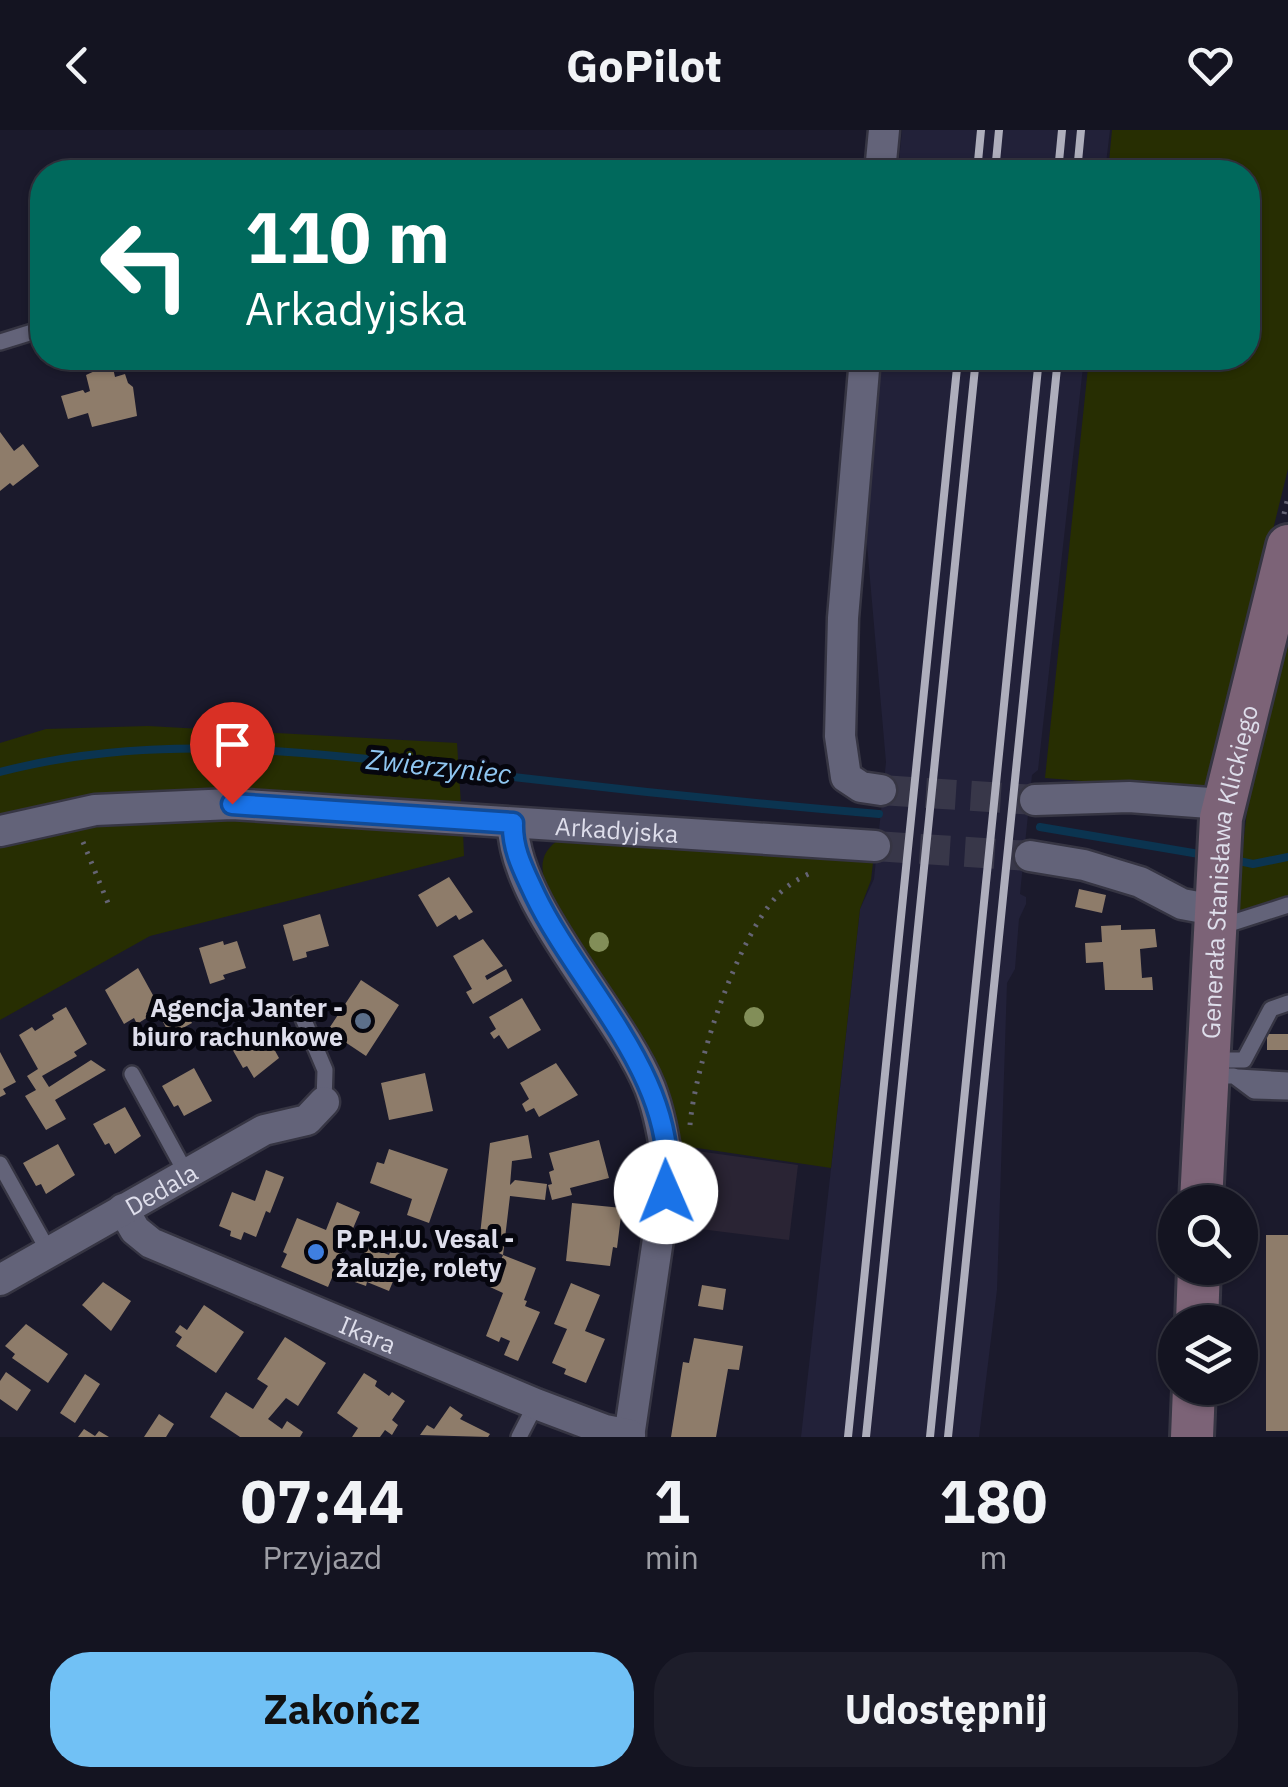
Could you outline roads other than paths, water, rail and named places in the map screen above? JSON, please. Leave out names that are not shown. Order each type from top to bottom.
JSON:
[{"type":"street","points":[[881,160],[884,130]]},
{"type":"street","points":[[863,370],[843,618],[840,736],[846,777],[861,786],[881,790]]},
{"type":"street","name":"Generała Stanisława Klickiego","points":[[1203,1185],[1216,1071],[1214,907],[1222,811],[1288,546]]},
{"type":"street","points":[[1035,800],[1128,798],[1222,811]]},
{"type":"street","name":"Arkadyjska","points":[[0,831],[95,810],[232,804],[875,846]]},
{"type":"street","points":[[513,823],[516,853],[536,898],[627,1045],[650,1089],[665,1144],[668,1171],[630,1436]]},
{"type":"street","points":[[1030,856],[1084,865],[1140,882],[1182,904],[1214,907]]},
{"type":"street","name":"Dedala","points":[[0,1280],[264,1130],[306,1120],[324,1102]]},
{"type":"street","name":"Ikara","points":[[123,1209],[135,1230],[150,1244],[536,1404],[630,1436]]},
{"type":"street","points":[[1192,1437],[1193,1405]]},
{"type":"lane","points":[[0,342],[30,333]]},
{"type":"lane","points":[[1214,907],[1235,922],[1288,905]]},
{"type":"lane","points":[[1216,1071],[1244,1060],[1271,1009],[1288,1003]]},
{"type":"lane","points":[[297,1004],[325,1070],[324,1102]]},
{"type":"lane","points":[[1216,1071],[1288,1080]]},
{"type":"lane","points":[[1216,1071],[1254,1091],[1288,1092]]},
{"type":"lane","points":[[132,1074],[186,1173]]},
{"type":"lane","points":[[0,1164],[49,1252]]},
{"type":"lane","points":[[519,1437],[536,1404]]},
{"type":"waterway","name":"Zwierzyniec","points":[[0,772],[64,758],[129,751],[261,750],[879,814]]},
{"type":"waterway","name":"Zwierzyniec","points":[[1040,827],[1205,855]]},
{"type":"waterway","name":"Zwierzyniec","points":[[1234,860],[1253,864],[1288,857]]},
{"type":"tunnel","points":[[881,790],[1035,800]]},
{"type":"tunnel","points":[[875,846],[1030,856]]},
{"type":"railway","points":[[978,160],[981,130]]},
{"type":"railway","points":[[996,160],[999,130]]},
{"type":"railway","points":[[1059,160],[1062,130]]},
{"type":"railway","points":[[1078,160],[1081,130]]},
{"type":"railway","points":[[848,1437],[957,370]]},
{"type":"railway","points":[[866,1437],[975,370]]},
{"type":"railway","points":[[930,1437],[1038,370]]},
{"type":"railway","points":[[948,1437],[1057,370]]},
{"type":"place","name":"Agencja Janter - biuro rachunkowe","points":[[363,1021]]},
{"type":"place","name":"P.P.H.U. Vesal - żaluzje, rolety","points":[[316,1252]]}]
